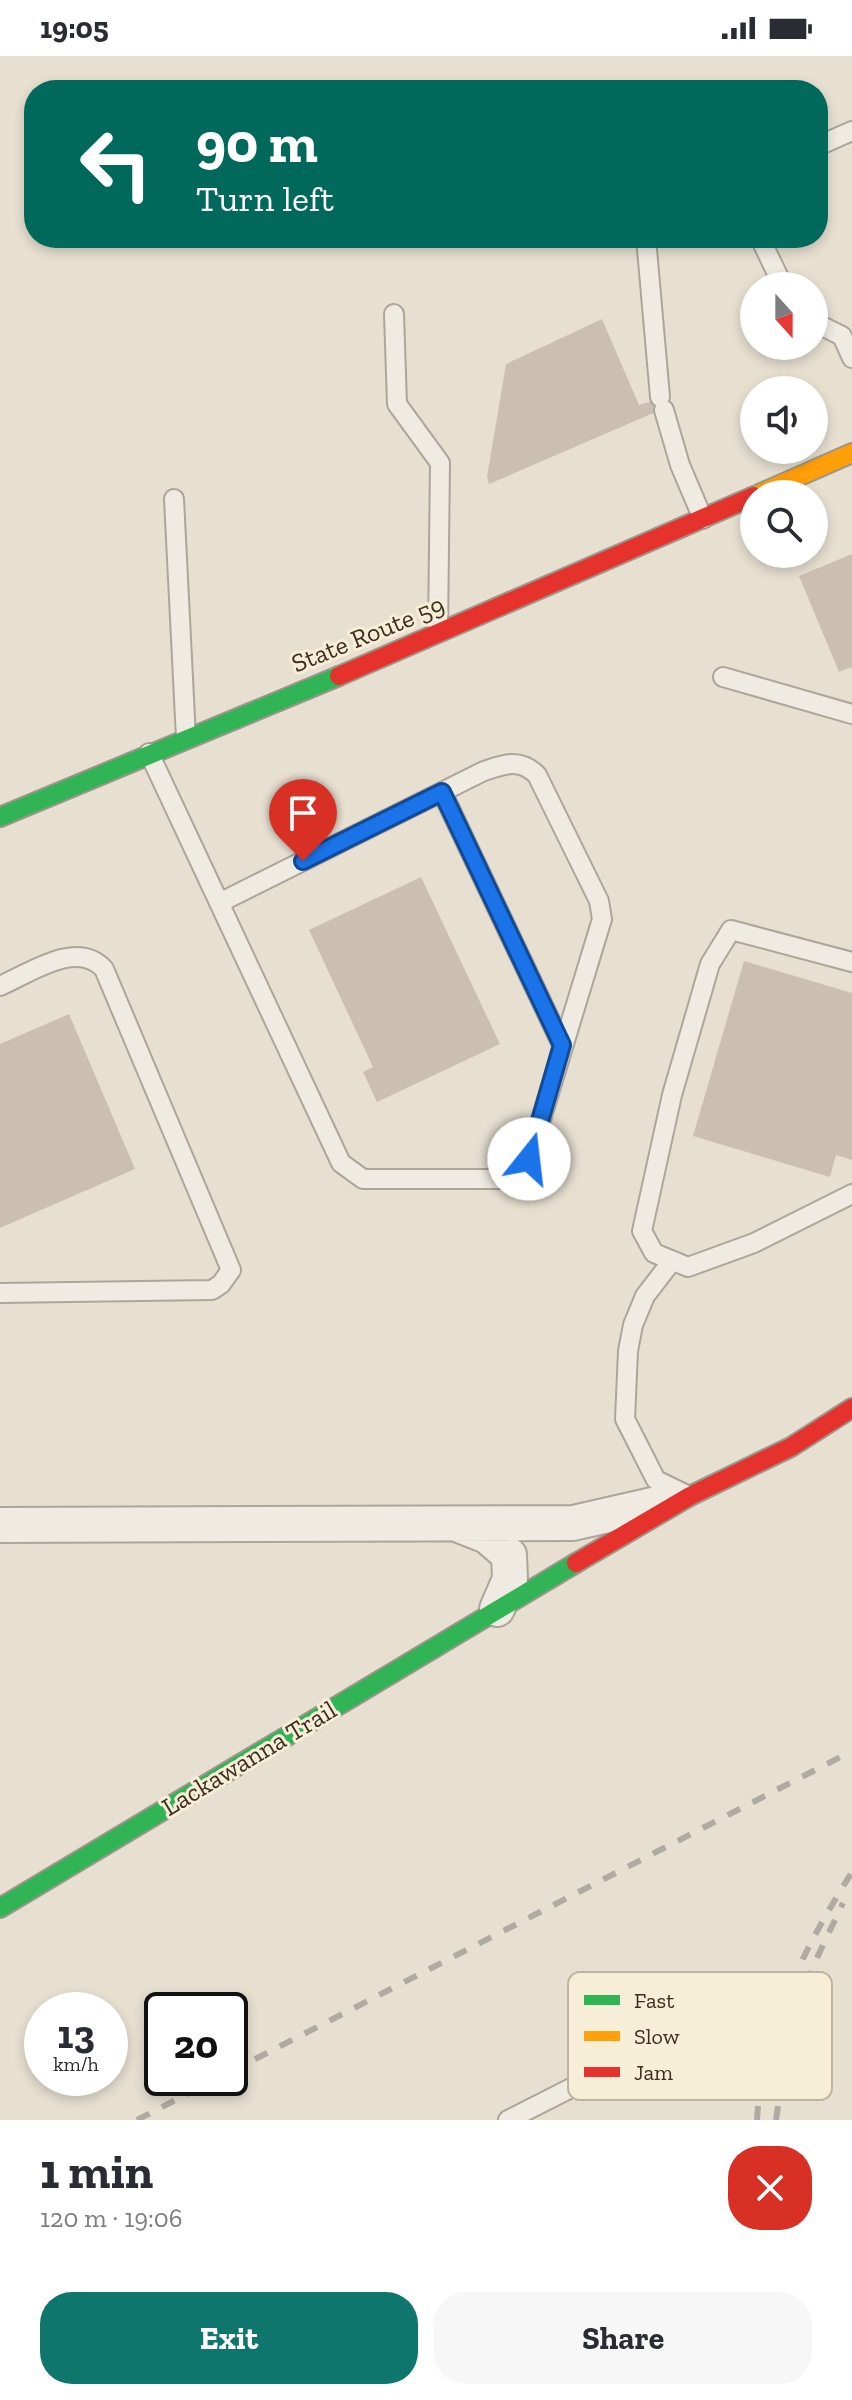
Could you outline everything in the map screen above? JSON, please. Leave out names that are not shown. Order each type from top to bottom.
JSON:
[{"type":"street","name":"State Route 59","points":[[790,480],[852,453]]},
{"type":"street","name":"State Route 59","points":[[0,817],[438,634],[740,502]]},
{"type":"street","name":"Lackawanna Trail","points":[[0,1908],[497,1609],[690,1496],[791,1447],[852,1408]]},
{"type":"street","name":"Lackawanna Trail","points":[[791,1447],[852,1427]]},
{"type":"street","name":"Lackawanna Trail","points":[[0,1525],[573,1523],[690,1496]]},
{"type":"street","name":"Lackawanna Trail","points":[[454,1523],[487,1536],[509,1555],[510,1579],[497,1609]]},
{"type":"lane","points":[[828,142],[852,131]]},
{"type":"lane","points":[[647,248],[662,404],[680,465],[703,519]]},
{"type":"lane","points":[[765,248],[776,272]]},
{"type":"lane","points":[[394,314],[397,404],[440,463],[438,634]]},
{"type":"lane","points":[[828,327],[847,333],[852,358]]},
{"type":"lane","points":[[174,499],[186,738]]},
{"type":"lane","points":[[723,677],[852,714]]},
{"type":"lane","points":[[149,753],[219,903],[341,1163],[363,1179],[500,1179],[517,1173],[529,1159],[602,919],[599,901],[537,775],[529,766],[510,762],[442,792],[219,903]]},
{"type":"lane","points":[[442,792],[562,1045]]},
{"type":"lane","points":[[852,962],[731,930],[710,964],[672,1095],[642,1231],[654,1253],[688,1267],[754,1243],[852,1194]]},
{"type":"lane","points":[[0,986],[72,955],[97,961],[104,969],[231,1270],[212,1290],[0,1293]]},
{"type":"lane","points":[[672,1261],[645,1296],[633,1325],[628,1351],[625,1419],[656,1480],[690,1496]]},
{"type":"lane","points":[[508,2120],[568,2090]]},
{"type":"building","points":[[602,319],[639,405],[658,399],[658,411],[489,484],[487,477],[506,364]]},
{"type":"building","points":[[852,554],[852,667],[839,672],[799,576],[818,568],[828,568],[828,564]]},
{"type":"building","points":[[421,877],[500,1044],[377,1102],[363,1072],[373,1067],[309,930]]},
{"type":"building","points":[[744,961],[852,993],[852,1160],[836,1155],[830,1177],[693,1136]]},
{"type":"building","points":[[69,1014],[135,1169],[0,1228],[0,1044]]},
{"type":"railway","points":[[248,2063],[852,1751]]},
{"type":"railway","points":[[797,1972],[852,1872]]},
{"type":"railway","points":[[812,1972],[843,1903]]},
{"type":"railway","points":[[137,2120],[183,2096]]},
{"type":"railway","points":[[757,2120],[759,2100]]},
{"type":"railway","points":[[776,2120],[779,2100]]},
{"type":"traffic: fast","points":[[0,817],[339,676]]},
{"type":"traffic: fast","points":[[0,1908],[576,1563]]},
{"type":"traffic: slow","points":[[791,480],[852,453]]},
{"type":"traffic: jam","points":[[339,676],[740,502]]},
{"type":"traffic: jam","points":[[576,1563],[690,1496],[791,1447],[852,1408]]},
{"type":"route","points":[[303,861],[442,792],[562,1045],[529,1159]]}]
